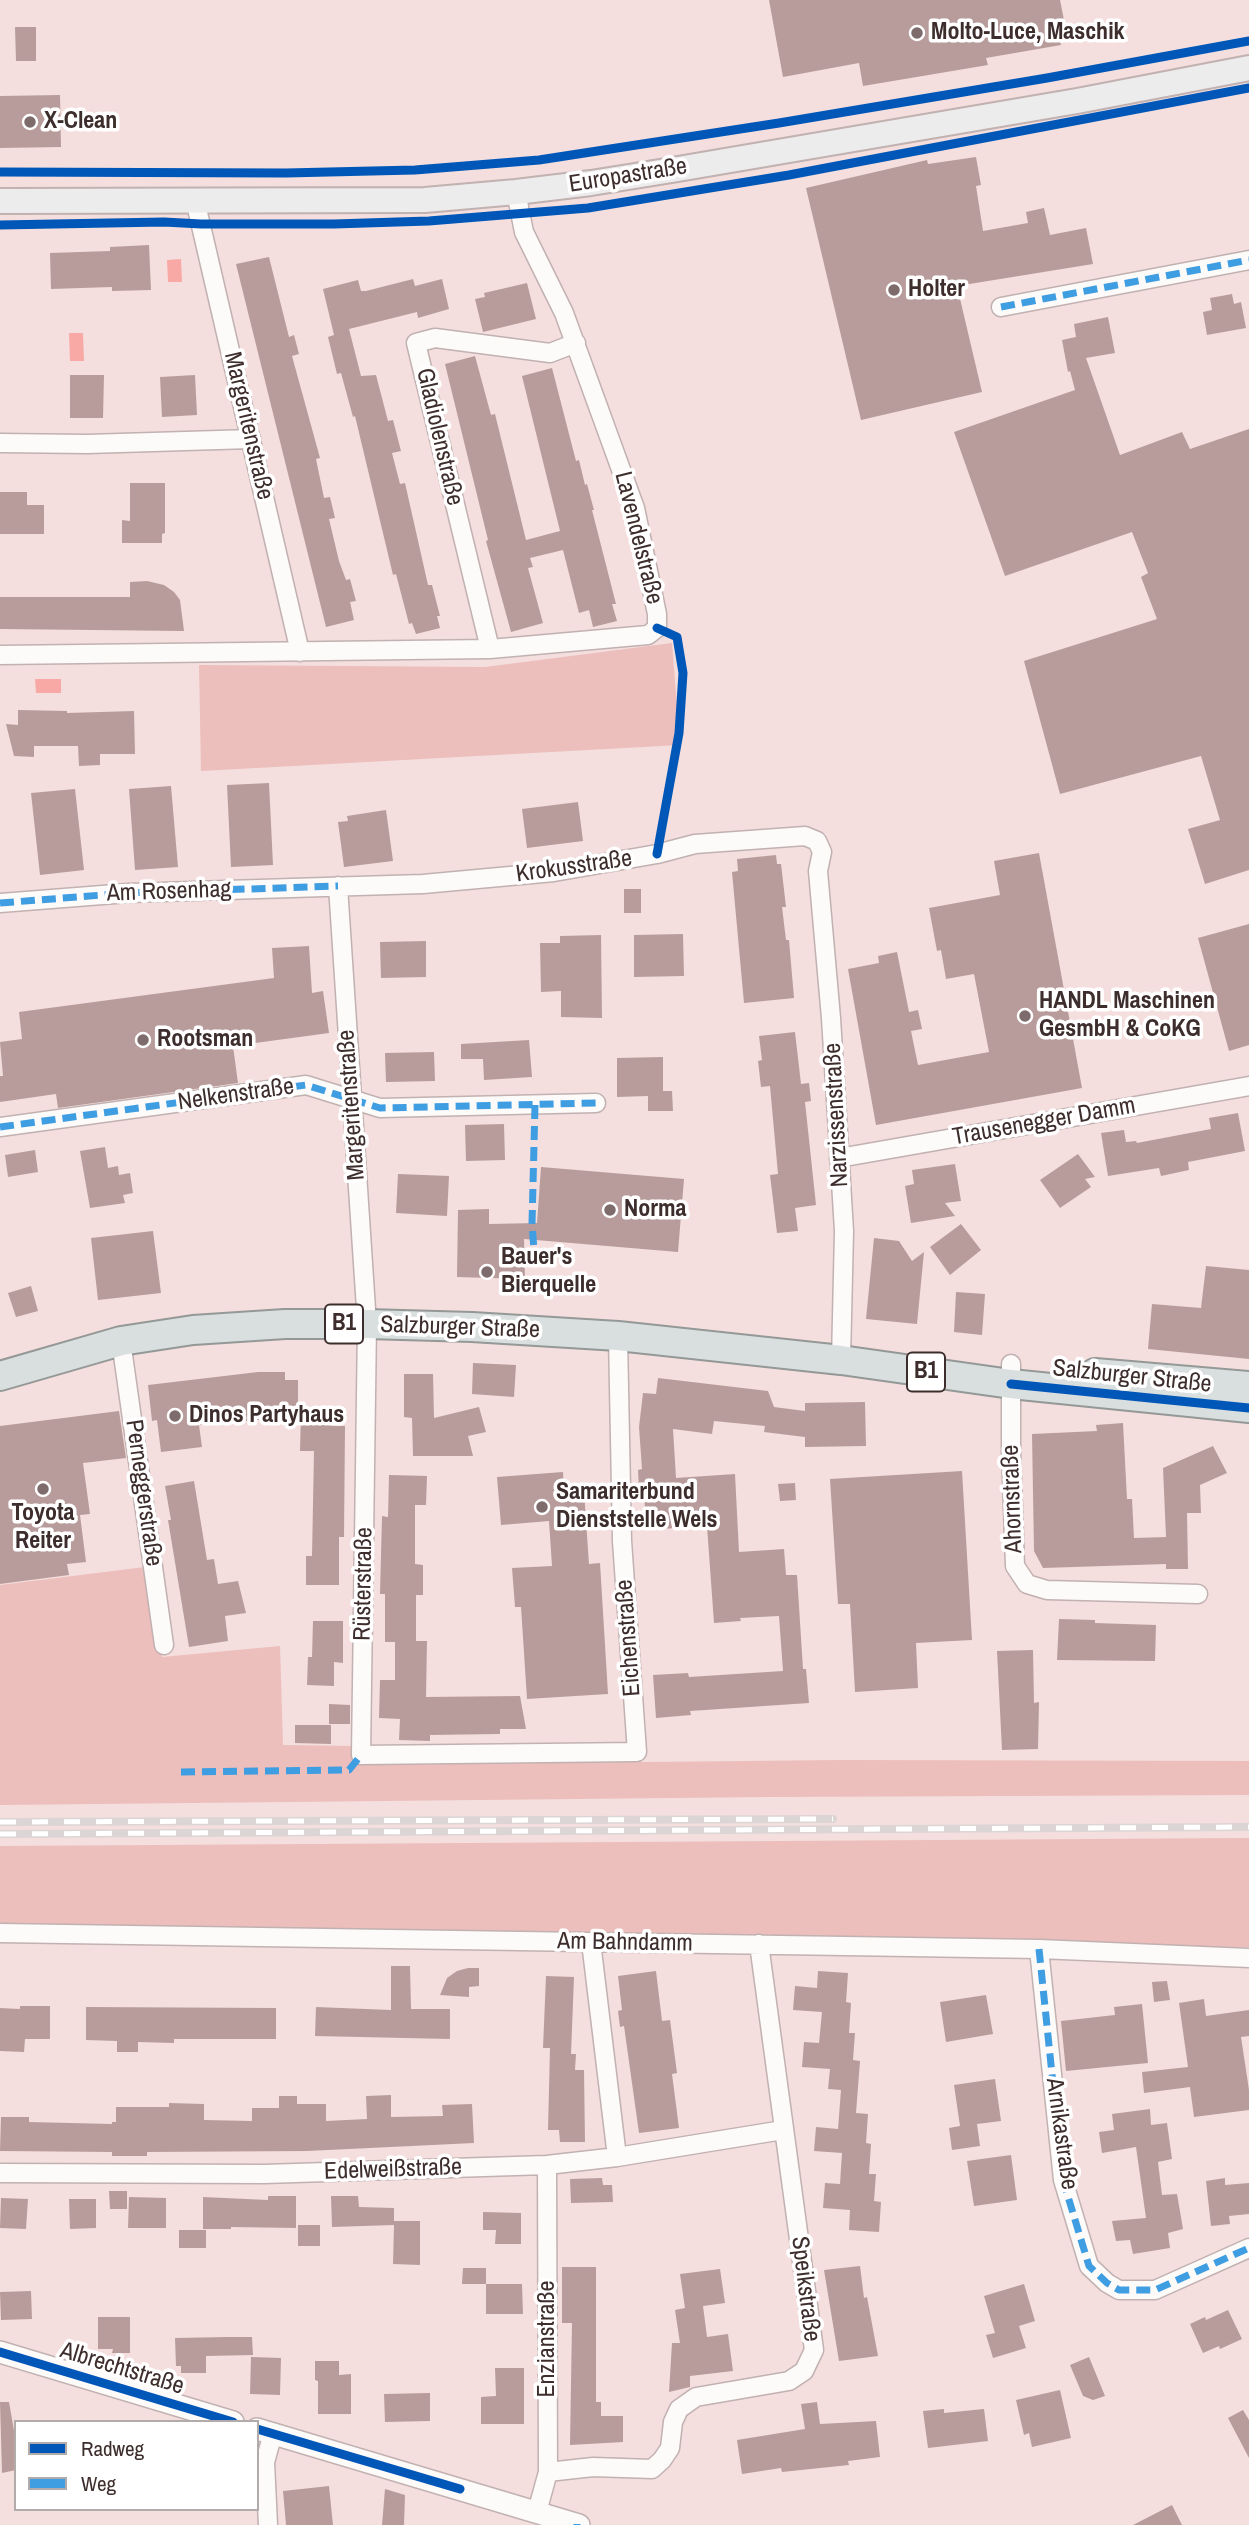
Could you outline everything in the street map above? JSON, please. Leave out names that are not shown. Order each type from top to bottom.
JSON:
[{"type":"main road","name":"Europastraße","points":[[0,201],[425,200],[516,192],[673,170],[1077,101],[1249,68]]},
{"type":"main road","name":"Salzburger Straße","points":[[0,1377],[121,1340],[193,1329],[285,1324],[367,1324],[618,1336],[841,1360],[1011,1374],[1249,1385]]},
{"type":"main road","name":"Salzburger Straße","points":[[1011,1374],[1249,1408]]},
{"type":"street","name":"Lavendelstraße","points":[[0,655],[490,649],[648,635],[657,628],[657,614],[635,509],[564,313],[524,232],[516,192]]},
{"type":"street","name":"Margeritenstraße","points":[[195,200],[300,652]]},
{"type":"street","points":[[1001,307],[1249,260]]},
{"type":"street","name":"Gladiolenstraße","points":[[490,649],[416,343],[435,338],[550,353],[576,343]]},
{"type":"street","points":[[0,443],[87,444],[251,439]]},
{"type":"street","name":"Krokusstraße","points":[[338,886],[424,884],[554,872],[657,854],[695,844],[805,836],[817,841],[821,852],[818,872]]},
{"type":"street","name":"Narzissenstraße","points":[[818,872],[831,1018],[844,1231],[841,1360]]},
{"type":"street","name":"Margeritenstraße","points":[[338,886],[367,1324]]},
{"type":"street","name":"Am Rosenhag","points":[[0,903],[128,893],[338,886]]},
{"type":"street","name":"Nelkenstraße","points":[[0,1127],[306,1085],[380,1108],[596,1103]]},
{"type":"street","name":"Trausenegger Damm","points":[[839,1158],[1249,1086]]},
{"type":"street","name":"Rüsterstraße","points":[[367,1324],[361,1755],[449,1754]]},
{"type":"street","name":"Eichenstraße","points":[[449,1754],[637,1752],[622,1541],[618,1336]]},
{"type":"street","name":"Perneggerstraße","points":[[121,1340],[164,1645]]},
{"type":"street","name":"Ahornstraße","points":[[1011,1374],[1015,1566],[1027,1584],[1047,1590],[1198,1594]]},
{"type":"street","name":"Am Bahndamm","points":[[0,1933],[1039,1949],[1249,1958]]},
{"type":"street","points":[[591,1942],[617,2157]]},
{"type":"street","name":"Speikstraße","points":[[548,2472],[593,2467],[652,2469],[670,2448],[673,2422],[680,2409],[695,2397],[789,2381],[804,2371],[814,2350],[759,1944]]},
{"type":"street","name":"Arnikastraße","points":[[1039,1949],[1063,2180],[1089,2266],[1119,2290],[1155,2290],[1249,2248]]},
{"type":"street","name":"Edelweißstraße","points":[[0,2173],[264,2174],[547,2165],[617,2157],[783,2130]]},
{"type":"street","name":"Enzianstraße","points":[[537,2512],[548,2472],[547,2165]]},
{"type":"street","name":"Albrechtstraße","points":[[0,2352],[226,2420]]},
{"type":"street","points":[[268,2525],[265,2431],[579,2525]]},
{"type":"shaded area","points":[[181,259],[182,282],[168,282],[167,260]]},
{"type":"shaded area","points":[[69,333],[83,333],[84,361],[70,361]]},
{"type":"shaded area","points":[[672,643],[680,745],[201,771],[199,665],[485,667]]},
{"type":"shaded area","points":[[35,679],[61,679],[61,693],[36,693]]},
{"type":"shaded area","points":[[153,1566],[162,1657],[280,1646],[283,1745],[354,1746],[354,1765],[842,1760],[1249,1761],[1249,1795],[0,1805],[0,1585]]},
{"type":"shaded area","points":[[1249,1838],[1249,1947],[0,1927],[0,1846]]},
{"type":"building","name":"Molto-Luce, Maschik","points":[[769,0],[1060,0],[1064,20],[1057,21],[1061,45],[986,58],[988,65],[863,86],[859,63],[783,77]]},
{"type":"building","points":[[15,27],[36,27],[36,61],[16,61]]},
{"type":"building","name":"X-Clean","points":[[60,95],[61,147],[0,148],[0,96]]},
{"type":"building","name":"Holter","points":[[976,157],[981,185],[976,186],[983,231],[1028,223],[1026,212],[1044,208],[1050,235],[1086,228],[1093,264],[957,286],[982,392],[861,420],[806,188],[927,160],[928,164]]},
{"type":"building","points":[[149,245],[151,290],[112,291],[112,287],[51,289],[50,253],[110,251],[110,247]]},
{"type":"building","points":[[269,257],[289,337],[294,335],[299,354],[292,356],[320,458],[316,459],[324,498],[330,497],[335,518],[329,519],[339,561],[346,580],[350,579],[356,601],[350,602],[354,620],[326,627],[236,264]]},
{"type":"building","points":[[413,279],[415,286],[442,279],[449,309],[418,318],[417,312],[349,329],[361,376],[376,375],[388,421],[393,420],[401,451],[392,453],[400,484],[405,483],[428,585],[432,585],[440,616],[437,616],[440,628],[416,634],[412,623],[409,624],[396,574],[393,575],[355,416],[353,417],[341,373],[337,374],[328,337],[334,335],[323,289],[358,280],[361,291],[366,291]]},
{"type":"building","points":[[527,283],[536,319],[483,332],[475,299],[485,297],[484,293]]},
{"type":"building","points":[[1232,294],[1234,304],[1241,302],[1246,328],[1207,335],[1203,312],[1212,310],[1210,298]]},
{"type":"building","points":[[1108,317],[1115,353],[1086,358],[1120,455],[1182,432],[1190,449],[1249,429],[1249,870],[1205,884],[1188,829],[1220,820],[1201,756],[1060,794],[1024,661],[1157,619],[1141,577],[1148,573],[1132,532],[1005,576],[954,432],[1075,390],[1070,371],[1068,372],[1062,340],[1076,337],[1074,324]]},
{"type":"building","points":[[475,356],[491,415],[495,414],[526,540],[560,531],[522,376],[552,368],[576,461],[579,460],[594,510],[616,604],[612,604],[617,621],[593,627],[589,610],[579,613],[563,550],[530,558],[533,567],[528,568],[543,623],[511,632],[486,541],[488,540],[445,364]]},
{"type":"building","points":[[70,375],[104,375],[103,418],[70,418]]},
{"type":"building","points":[[195,375],[197,415],[162,417],[160,377]]},
{"type":"building","points":[[130,483],[165,483],[165,533],[162,534],[162,543],[122,543],[122,520],[130,521]]},
{"type":"building","points":[[0,492],[27,492],[27,505],[44,505],[44,534],[0,534]]},
{"type":"building","points":[[147,581],[164,585],[180,600],[184,631],[0,629],[0,597],[130,597],[130,582]]},
{"type":"building","points":[[18,710],[67,713],[134,711],[135,754],[100,754],[100,765],[79,766],[78,746],[34,746],[34,757],[14,756],[6,724],[18,725]]},
{"type":"building","points":[[269,783],[273,865],[231,867],[227,785]]},
{"type":"building","points":[[171,786],[178,867],[135,870],[129,789]]},
{"type":"building","points":[[75,789],[84,870],[40,875],[31,793]]},
{"type":"building","points":[[578,802],[583,841],[527,848],[522,809]]},
{"type":"building","points":[[386,810],[393,861],[344,867],[338,822],[348,821],[347,816]]},
{"type":"building","name":"HANDL Maschinen GesmbH & CoKG","points":[[1039,853],[1082,1088],[876,1125],[848,969],[879,963],[878,956],[897,952],[909,1012],[918,1010],[922,1029],[911,1031],[918,1065],[989,1052],[974,974],[946,979],[941,950],[937,951],[929,908],[1000,895],[994,861]]},
{"type":"building","points":[[776,855],[777,864],[781,864],[786,907],[782,907],[786,940],[789,940],[794,998],[744,1003],[732,872],[738,871],[737,859]]},
{"type":"building","points":[[624,889],[641,889],[641,913],[624,913]]},
{"type":"building","points":[[1249,924],[1249,1045],[1229,1051],[1198,938]]},
{"type":"building","points":[[683,934],[684,976],[634,977],[634,935]]},
{"type":"building","points":[[601,935],[602,1018],[561,1017],[561,991],[541,992],[540,943],[560,943],[560,936]]},
{"type":"building","points":[[426,941],[426,977],[381,978],[380,942]]},
{"type":"building","name":"Rootsman","points":[[309,946],[312,993],[323,991],[329,1033],[233,1046],[238,1083],[58,1108],[56,1094],[0,1102],[0,1076],[3,1076],[0,1042],[22,1039],[19,1012],[274,978],[272,948]]},
{"type":"building","points":[[795,1032],[801,1084],[809,1083],[811,1101],[805,1102],[816,1205],[795,1208],[798,1231],[777,1233],[770,1175],[778,1174],[770,1086],[761,1087],[759,1036]]},
{"type":"building","points":[[529,1040],[532,1077],[484,1080],[483,1059],[461,1059],[461,1044]]},
{"type":"building","points":[[434,1052],[435,1081],[386,1082],[385,1053]]},
{"type":"building","points":[[663,1057],[663,1091],[672,1091],[673,1111],[648,1111],[648,1096],[617,1097],[617,1058]]},
{"type":"building","points":[[1238,1113],[1245,1151],[1188,1162],[1189,1170],[1161,1176],[1159,1168],[1108,1176],[1101,1133],[1124,1130],[1126,1142],[1137,1143],[1211,1129],[1209,1118]]},
{"type":"building","points":[[504,1124],[505,1160],[466,1161],[465,1125]]},
{"type":"building","points":[[105,1147],[108,1168],[118,1166],[119,1175],[130,1173],[133,1193],[123,1195],[125,1203],[90,1208],[80,1151]]},
{"type":"building","points":[[35,1150],[38,1172],[8,1177],[5,1155]]},
{"type":"building","points":[[1078,1154],[1095,1177],[1085,1179],[1091,1187],[1060,1208],[1040,1180]]},
{"type":"building","points":[[955,1164],[961,1201],[945,1203],[955,1216],[911,1223],[905,1186],[914,1184],[912,1170]]},
{"type":"building","name":"Norma","points":[[541,1167],[684,1179],[678,1252],[524,1239],[525,1279],[457,1277],[458,1210],[489,1209],[489,1224],[537,1223]]},
{"type":"building","points":[[398,1174],[449,1176],[447,1216],[396,1213]]},
{"type":"building","points":[[961,1224],[981,1250],[950,1275],[930,1247]]},
{"type":"building","points":[[153,1231],[161,1293],[98,1300],[91,1238]]},
{"type":"building","points":[[874,1238],[899,1241],[912,1261],[924,1252],[917,1324],[866,1319]]},
{"type":"building","points":[[1206,1266],[1249,1270],[1249,1359],[1148,1349],[1152,1304],[1201,1308]]},
{"type":"building","points":[[31,1286],[38,1311],[16,1317],[8,1293]]},
{"type":"building","points":[[956,1292],[985,1294],[982,1335],[954,1332]]},
{"type":"building","points":[[473,1363],[516,1365],[514,1397],[472,1394]]},
{"type":"building","points":[[258,1372],[285,1372],[285,1380],[298,1380],[298,1411],[269,1411],[269,1419],[199,1425],[202,1447],[161,1452],[157,1420],[152,1421],[148,1385]]},
{"type":"building","points":[[404,1374],[433,1374],[434,1418],[479,1407],[486,1432],[468,1436],[473,1456],[413,1456],[412,1418],[404,1417]]},
{"type":"building","points":[[658,1378],[768,1391],[774,1407],[805,1411],[805,1403],[865,1402],[866,1446],[805,1447],[805,1437],[764,1432],[765,1426],[714,1421],[712,1434],[673,1429],[676,1478],[735,1474],[739,1552],[784,1549],[786,1575],[797,1575],[803,1669],[806,1669],[809,1703],[690,1711],[691,1715],[656,1718],[653,1675],[688,1673],[689,1677],[783,1671],[779,1616],[740,1618],[741,1621],[714,1623],[707,1526],[646,1530],[644,1490],[639,1490],[638,1470],[642,1469],[639,1427],[643,1393],[656,1394]]},
{"type":"building","name":"Toyota Reiter","points":[[119,1411],[126,1458],[83,1463],[90,1514],[80,1515],[86,1562],[67,1564],[69,1575],[0,1584],[0,1426]]},
{"type":"building","points":[[301,1412],[332,1413],[332,1426],[345,1426],[344,1537],[339,1537],[339,1585],[306,1585],[306,1556],[312,1556],[314,1451],[300,1451]]},
{"type":"building","points":[[1123,1423],[1127,1499],[1132,1499],[1134,1538],[1166,1537],[1163,1468],[1213,1446],[1227,1473],[1200,1485],[1201,1513],[1187,1513],[1188,1569],[1166,1569],[1166,1564],[1043,1568],[1034,1551],[1032,1434],[1097,1431],[1096,1425]]},
{"type":"building","points":[[962,1471],[972,1640],[916,1643],[918,1688],[855,1692],[850,1604],[838,1604],[830,1479]]},
{"type":"building","points":[[563,1472],[564,1493],[584,1492],[589,1564],[600,1563],[608,1694],[527,1699],[521,1607],[515,1607],[512,1568],[552,1566],[549,1521],[501,1525],[497,1477]]},
{"type":"building","points":[[389,1475],[427,1476],[426,1505],[415,1505],[415,1564],[423,1565],[423,1595],[416,1595],[416,1641],[427,1641],[426,1697],[520,1696],[526,1729],[500,1729],[500,1734],[430,1735],[430,1741],[399,1740],[400,1719],[379,1718],[380,1680],[395,1680],[395,1642],[385,1642],[385,1594],[380,1594],[382,1516],[388,1517]]},
{"type":"building","points":[[194,1481],[207,1560],[214,1559],[218,1584],[238,1581],[246,1613],[225,1616],[228,1641],[189,1647],[165,1486]]},
{"type":"building","points":[[795,1483],[796,1500],[780,1501],[778,1484]]},
{"type":"building","points":[[1059,1619],[1156,1625],[1155,1661],[1057,1660]]},
{"type":"building","points":[[313,1621],[343,1621],[343,1663],[334,1662],[334,1686],[307,1685],[308,1657],[312,1657]]},
{"type":"building","points":[[1033,1650],[1034,1703],[1039,1702],[1038,1749],[1002,1750],[997,1651]]},
{"type":"building","points":[[329,1704],[350,1705],[350,1724],[329,1724]]},
{"type":"building","points":[[295,1725],[331,1725],[331,1744],[295,1743]]},
{"type":"building","points":[[391,1966],[410,1966],[411,2009],[450,2009],[450,2039],[315,2036],[316,2007],[391,2010]]},
{"type":"building","points":[[468,1968],[479,1968],[479,1986],[469,1987],[469,1997],[440,1995],[447,1978]]},
{"type":"building","points":[[656,1971],[662,2021],[670,2020],[677,2073],[672,2074],[679,2128],[639,2133],[624,2026],[620,2027],[618,2011],[622,2010],[618,1976]]},
{"type":"building","points":[[818,1971],[848,1973],[846,2002],[851,2003],[849,2033],[855,2033],[853,2060],[860,2061],[856,2113],[868,2114],[866,2143],[871,2144],[869,2174],[876,2174],[874,2201],[881,2202],[879,2232],[849,2230],[850,2210],[823,2208],[825,2183],[840,2184],[842,2153],[814,2151],[816,2127],[838,2129],[841,2090],[828,2089],[830,2069],[802,2067],[804,2042],[819,2043],[822,2012],[793,2010],[795,1986],[817,1988]]},
{"type":"building","points":[[546,1976],[574,1977],[571,2054],[576,2054],[575,2070],[584,2070],[585,2142],[560,2142],[559,2130],[548,2130],[550,2048],[543,2048]]},
{"type":"building","points":[[1167,1981],[1170,2000],[1154,2002],[1152,1982]]},
{"type":"building","points":[[986,1995],[993,2034],[946,2042],[940,2002]]},
{"type":"building","points":[[1204,1999],[1206,2016],[1249,2010],[1249,2036],[1241,2037],[1249,2090],[1249,2110],[1194,2117],[1190,2087],[1144,2093],[1142,2072],[1188,2067],[1179,2003]]},
{"type":"building","points":[[1142,2004],[1148,2063],[1066,2071],[1061,2021],[1115,2015],[1114,2007]]},
{"type":"building","points":[[20,2006],[50,2006],[50,2039],[25,2039],[24,2052],[0,2051],[0,2008],[20,2009]]},
{"type":"building","points":[[86,2007],[276,2008],[276,2039],[174,2039],[174,2043],[138,2042],[138,2052],[117,2052],[117,2041],[86,2040]]},
{"type":"building","points":[[995,2079],[1001,2121],[977,2124],[980,2146],[952,2150],[949,2128],[960,2126],[954,2085]]},
{"type":"building","points":[[391,2095],[391,2117],[443,2116],[442,2105],[472,2104],[474,2143],[307,2151],[147,2152],[147,2156],[112,2156],[112,2152],[0,2151],[1,2117],[29,2117],[29,2122],[112,2124],[116,2122],[116,2107],[169,2107],[169,2103],[204,2104],[204,2120],[252,2121],[252,2108],[279,2108],[279,2096],[297,2096],[297,2104],[326,2104],[326,2121],[367,2119],[366,2096]]},
{"type":"building","points":[[1150,2109],[1151,2125],[1167,2123],[1172,2159],[1158,2162],[1162,2195],[1177,2194],[1183,2229],[1168,2233],[1170,2248],[1133,2254],[1130,2240],[1116,2241],[1112,2221],[1146,2218],[1136,2147],[1102,2153],[1099,2132],[1114,2130],[1112,2114]]},
{"type":"building","points":[[1011,2155],[1017,2200],[974,2206],[967,2161]]},
{"type":"building","points":[[602,2178],[603,2185],[612,2185],[613,2202],[571,2203],[570,2179]]},
{"type":"building","points":[[1225,2178],[1225,2185],[1249,2183],[1249,2214],[1229,2216],[1230,2224],[1211,2226],[1206,2181]]},
{"type":"building","points":[[109,2191],[127,2191],[127,2209],[110,2209]]},
{"type":"building","points":[[268,2196],[296,2196],[296,2228],[203,2229],[203,2197],[268,2200]]},
{"type":"building","points":[[331,2196],[358,2196],[359,2207],[394,2208],[394,2221],[420,2221],[420,2265],[393,2264],[394,2225],[332,2227]]},
{"type":"building","points":[[129,2197],[166,2198],[166,2228],[128,2228]]},
{"type":"building","points":[[1,2198],[28,2199],[26,2229],[0,2228]]},
{"type":"building","points":[[69,2199],[96,2199],[96,2228],[70,2229]]},
{"type":"building","points":[[483,2212],[521,2213],[521,2244],[495,2244],[496,2230],[483,2230]]},
{"type":"building","points":[[298,2225],[320,2225],[320,2246],[298,2246]]},
{"type":"building","points":[[179,2230],[206,2230],[206,2248],[179,2248]]},
{"type":"building","points":[[860,2266],[864,2298],[867,2297],[878,2356],[839,2361],[824,2270]]},
{"type":"building","points":[[562,2267],[596,2267],[596,2402],[601,2402],[601,2416],[623,2416],[623,2442],[570,2445],[572,2323],[562,2323]]},
{"type":"building","points":[[463,2268],[486,2268],[486,2284],[462,2284]]},
{"type":"building","points":[[720,2269],[725,2303],[703,2306],[707,2337],[728,2334],[733,2371],[690,2376],[690,2387],[669,2392],[672,2343],[680,2343],[675,2310],[685,2308],[680,2274]]},
{"type":"building","points":[[486,2284],[522,2284],[523,2314],[486,2314]]},
{"type":"building","points":[[1024,2284],[1035,2321],[1019,2326],[1026,2348],[993,2358],[986,2335],[995,2333],[984,2296]]},
{"type":"building","points":[[31,2291],[32,2319],[1,2320],[0,2292]]},
{"type":"building","points":[[1228,2310],[1242,2339],[1203,2353],[1190,2324]]},
{"type":"building","points":[[98,2317],[130,2317],[130,2353],[112,2353],[113,2349],[98,2349]]},
{"type":"building","points":[[252,2337],[253,2355],[206,2356],[206,2373],[181,2373],[181,2366],[176,2366],[175,2338]]},
{"type":"building","points":[[251,2357],[281,2358],[280,2395],[250,2394]]},
{"type":"building","points":[[1089,2357],[1105,2396],[1093,2400],[1083,2396],[1070,2365]]},
{"type":"building","points":[[315,2361],[339,2361],[339,2375],[351,2374],[351,2414],[318,2414]]},
{"type":"building","points":[[495,2368],[524,2368],[524,2424],[481,2424],[481,2397],[496,2396]]},
{"type":"building","points":[[1060,2390],[1071,2438],[1032,2447],[1029,2433],[1024,2435],[1016,2400]]},
{"type":"building","points":[[430,2393],[430,2421],[385,2422],[384,2394]]},
{"type":"building","points":[[0,2402],[9,2402],[14,2431],[14,2470],[2,2473]]},
{"type":"building","points":[[817,2402],[820,2424],[876,2421],[880,2457],[848,2461],[849,2465],[782,2472],[781,2468],[742,2474],[737,2440],[805,2429],[801,2404]]},
{"type":"building","points":[[944,2409],[944,2413],[984,2409],[988,2441],[928,2448],[923,2411]]},
{"type":"building","points":[[1243,2410],[1249,2420],[1249,2458],[1228,2418]]},
{"type":"building","points":[[329,2486],[333,2525],[286,2525],[283,2491]]},
{"type":"building","points":[[385,2489],[405,2495],[404,2525],[382,2525]]},
{"type":"building","points":[[1172,2505],[1182,2525],[1133,2525]]},
{"type":"railway","points":[[0,1822],[833,1819]]},
{"type":"railway","points":[[0,1834],[1249,1827]]},
{"type":"marked path","points":[[1001,307],[1249,260]]},
{"type":"marked path","points":[[0,903],[128,893],[338,886]]},
{"type":"marked path","points":[[0,1127],[306,1085],[380,1108],[596,1103]]},
{"type":"marked path","points":[[535,1105],[532,1224],[534,1250],[539,1268]]},
{"type":"marked path","points":[[181,1772],[349,1770],[361,1755]]},
{"type":"marked path","points":[[1039,1949],[1063,2180],[1089,2266],[1119,2290],[1155,2290],[1249,2248]]},
{"type":"cycle path","points":[[0,172],[286,173],[415,170],[539,160],[779,123],[1249,41]]},
{"type":"cycle path","points":[[0,225],[164,222],[334,224],[429,221],[588,208],[789,175],[1249,88]]},
{"type":"cycle path","points":[[657,628],[677,637],[683,673],[679,733],[657,854]]},
{"type":"cycle path","points":[[1011,1384],[1249,1408]]},
{"type":"cycle path","points":[[0,2352],[226,2420]]},
{"type":"cycle path","points":[[259,2430],[460,2489]]},
{"type":"place","name":"Molto-Luce, Maschik","points":[[917,33]]},
{"type":"place","name":"X-Clean","points":[[30,122]]},
{"type":"place","name":"Holter","points":[[894,290]]},
{"type":"place","name":"HANDL Maschinen GesmbH & CoKG","points":[[1025,1016]]},
{"type":"place","name":"Rootsman","points":[[143,1040]]},
{"type":"place","name":"Norma","points":[[610,1210]]},
{"type":"place","name":"Bauer's Bierquelle","points":[[487,1272]]},
{"type":"place","name":"Dinos Partyhaus","points":[[175,1416]]},
{"type":"place","name":"Toyota Reiter","points":[[43,1489]]},
{"type":"place","name":"Samariterbund Dienststelle Wels","points":[[542,1507]]}]
